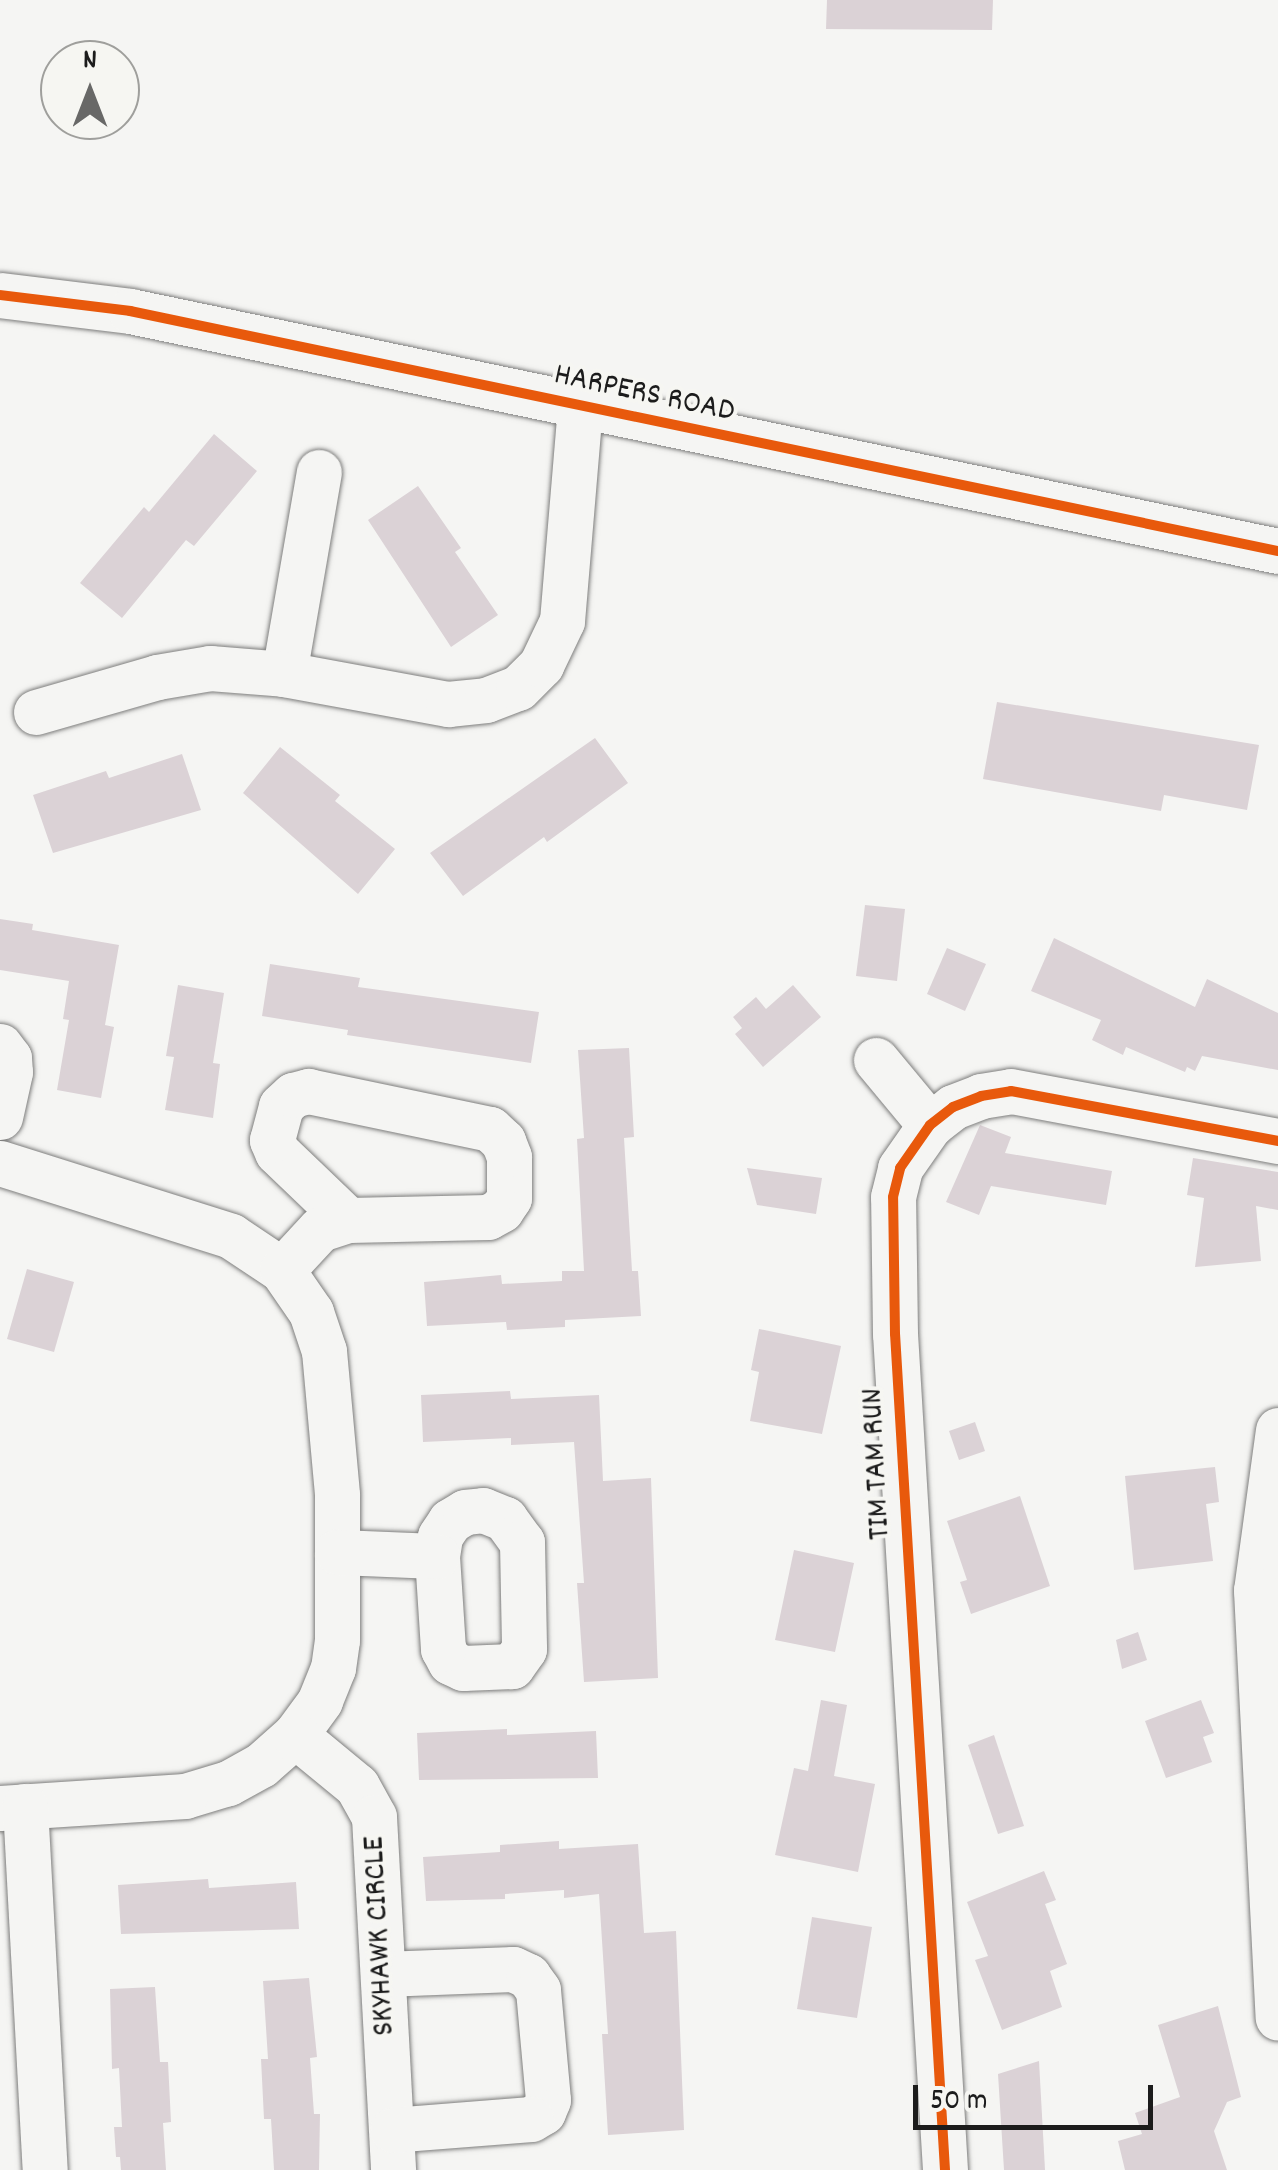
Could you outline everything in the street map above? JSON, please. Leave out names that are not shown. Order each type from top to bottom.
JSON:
[{"type":"street","name":"HARPERS ROAD","points":[[0,295],[130,311],[1278,551]]},
{"type":"street","points":[[36,712],[157,677],[210,668],[284,674],[448,704],[486,700],[518,688],[540,665],[562,621],[580,408]]},
{"type":"street","points":[[284,674],[319,472]]},
{"type":"street","points":[[0,1046],[8,1058],[10,1072],[0,1117]]},
{"type":"street","points":[[876,1060],[930,1124]]},
{"type":"street","points":[[282,1270],[320,1229],[348,1220],[488,1216],[500,1210],[509,1198],[509,1157],[503,1141],[490,1129],[473,1124],[308,1092],[293,1095],[275,1118],[272,1140],[277,1152],[348,1220]]},
{"type":"street","name":"TIM TAM RUN","points":[[945,2170],[896,1353],[893,1197],[906,1158],[930,1124],[954,1107],[981,1096],[1011,1092],[1278,1141]]},
{"type":"street","points":[[0,1162],[231,1236],[282,1270],[312,1312],[324,1351],[337,1496],[337,1640],[320,1701],[295,1735],[244,1774],[185,1796],[13,1807],[45,2170]]},
{"type":"street","points":[[1278,1430],[1267,1591],[1278,2017]]},
{"type":"street","points":[[337,1552],[437,1556]]},
{"type":"street","name":"SKYHAWK CIRCLE","points":[[295,1735],[358,1786],[374,1817],[393,2150]]},
{"type":"street","points":[[383,1974],[514,1969],[528,1976],[538,1990],[548,2100],[543,2112],[532,2118],[393,2150]]},
{"type":"building","points":[[827,0],[993,0],[992,30],[826,29]]},
{"type":"building","points":[[214,434],[257,471],[194,546],[186,540],[122,618],[80,583],[144,507],[149,512]]},
{"type":"building","points":[[418,486],[461,548],[455,552],[498,615],[451,647],[368,520]]},
{"type":"building","points":[[997,702],[1259,745],[1247,810],[1164,795],[1161,811],[983,779]]},
{"type":"building","points":[[595,738],[628,783],[463,896],[430,853]]},
{"type":"building","points":[[280,747],[340,795],[335,801],[395,849],[358,894],[243,793]]},
{"type":"building","points":[[182,754],[201,810],[53,853],[33,795],[106,771],[109,778]]},
{"type":"building","points":[[865,905],[905,909],[897,981],[856,976]]},
{"type":"building","points":[[0,919],[33,924],[32,930],[119,945],[105,1025],[114,1027],[101,1098],[57,1090],[69,1020],[63,1019],[69,981],[0,970]]},
{"type":"building","points":[[1054,938],[1195,1007],[1207,979],[1278,1013],[1278,1070],[1202,1056],[1195,1071],[1187,1067],[1185,1072],[1126,1047],[1123,1055],[1092,1040],[1101,1020],[1031,991]]},
{"type":"building","points":[[947,948],[986,964],[965,1011],[927,994]]},
{"type":"building","points":[[270,964],[360,978],[358,987],[539,1012],[531,1063],[347,1035],[348,1030],[262,1016]]},
{"type":"building","points":[[178,985],[224,993],[213,1063],[220,1064],[213,1118],[165,1110],[174,1057],[166,1056]]},
{"type":"building","points":[[793,985],[821,1017],[763,1067],[735,1034],[742,1028],[733,1017],[756,997],[766,1009]]},
{"type":"building","points":[[629,1048],[634,1137],[624,1138],[632,1271],[638,1271],[641,1316],[565,1320],[565,1327],[507,1330],[506,1322],[427,1326],[424,1282],[501,1275],[502,1284],[562,1281],[562,1271],[584,1271],[577,1139],[584,1138],[578,1050]]},
{"type":"building","points":[[980,1125],[1011,1137],[1005,1153],[1112,1171],[1106,1205],[991,1186],[979,1215],[946,1202]]},
{"type":"building","points":[[1193,1158],[1278,1172],[1278,1210],[1256,1206],[1261,1261],[1195,1267],[1204,1198],[1187,1195]]},
{"type":"building","points":[[747,1168],[822,1178],[816,1214],[757,1205]]},
{"type":"building","points":[[27,1269],[74,1282],[54,1352],[7,1339]]},
{"type":"building","points":[[759,1329],[841,1346],[822,1434],[750,1421],[759,1372],[751,1370]]},
{"type":"building","points":[[510,1391],[511,1399],[599,1395],[603,1481],[651,1478],[658,1678],[584,1682],[577,1583],[584,1583],[574,1442],[511,1445],[511,1438],[423,1442],[421,1395]]},
{"type":"building","points":[[975,1422],[985,1451],[959,1460],[949,1431]]},
{"type":"building","points":[[1215,1467],[1219,1502],[1206,1504],[1213,1561],[1134,1570],[1125,1476]]},
{"type":"building","points":[[1020,1496],[1050,1586],[971,1614],[960,1582],[967,1580],[947,1521]]},
{"type":"building","points":[[794,1550],[854,1563],[835,1652],[775,1640]]},
{"type":"building","points":[[1138,1632],[1147,1660],[1122,1669],[1116,1640]]},
{"type":"building","points":[[821,1700],[847,1705],[834,1776],[875,1784],[858,1872],[775,1855],[794,1768],[808,1771]]},
{"type":"building","points":[[1201,1700],[1214,1733],[1203,1737],[1212,1762],[1166,1778],[1145,1721]]},
{"type":"building","points":[[507,1729],[507,1735],[596,1731],[598,1778],[419,1780],[417,1733]]},
{"type":"building","points":[[994,1735],[1024,1826],[998,1834],[968,1745]]},
{"type":"building","points":[[559,1841],[559,1849],[638,1844],[644,1933],[676,1931],[684,2130],[608,2135],[602,2034],[608,2034],[599,1894],[564,1898],[564,1890],[505,1894],[505,1899],[426,1901],[423,1857],[500,1852],[500,1845]]},
{"type":"building","points":[[1044,1871],[1056,1900],[1045,1904],[1067,1964],[1050,1971],[1062,2007],[1002,2030],[975,1960],[988,1956],[967,1902]]},
{"type":"building","points":[[208,1879],[209,1888],[296,1882],[299,1929],[121,1934],[118,1885]]},
{"type":"building","points":[[812,1917],[872,1927],[857,2018],[797,2009]]},
{"type":"building","points":[[309,1978],[317,2057],[310,2058],[314,2114],[320,2114],[319,2170],[274,2170],[271,2119],[264,2119],[261,2059],[268,2059],[263,1981]]},
{"type":"building","points":[[155,1987],[160,2062],[168,2062],[171,2122],[163,2123],[166,2170],[121,2170],[114,2127],[122,2127],[119,2068],[112,2069],[110,1989]]},
{"type":"building","points":[[1218,2006],[1241,2097],[1227,2102],[1214,2131],[1227,2170],[1125,2170],[1118,2141],[1142,2134],[1135,2113],[1180,2097],[1158,2025]]},
{"type":"building","points":[[1039,2061],[1045,2170],[1004,2170],[998,2074]]},
{"type":"cycle path","points":[[0,295],[130,311],[1278,551]]},
{"type":"cycle path","points":[[945,2170],[895,1334],[893,1197],[900,1168],[930,1125],[953,1107],[981,1096],[1011,1091],[1278,1141]]}]
